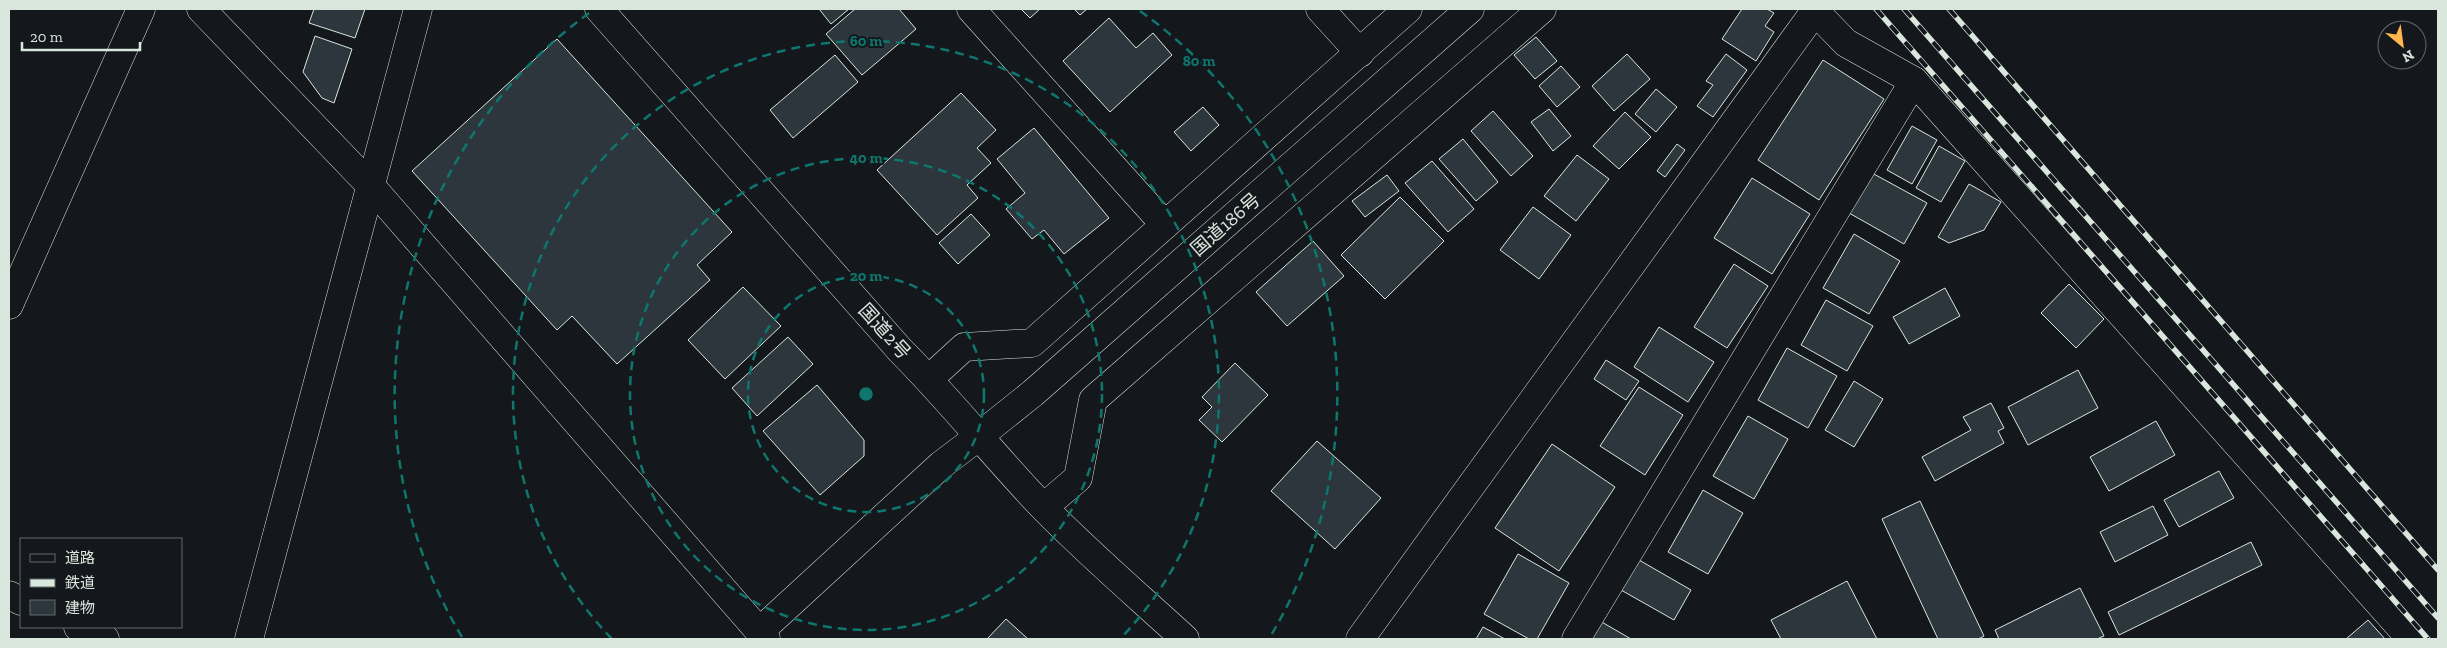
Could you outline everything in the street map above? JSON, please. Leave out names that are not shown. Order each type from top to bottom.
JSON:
[{"type":"main road","points":[[9,305],[141,9]]},
{"type":"main road","points":[[201,9],[370,185],[762,636]]},
{"type":"main road","points":[[250,639],[418,9]]},
{"type":"main road","name":"国道2号","points":[[599,9],[894,342],[930,379],[978,437],[1044,507],[1185,639]]},
{"type":"main road","points":[[971,9],[1165,225]]},
{"type":"main road","points":[[1320,9],[1360,53]]},
{"type":"main road","points":[[930,379],[964,347],[1032,342],[1408,9]]},
{"type":"main road","name":"国道186号","points":[[762,636],[941,465],[1041,386],[1470,9]]},
{"type":"main road","points":[[1044,507],[1078,478],[1093,400],[1542,9]]},
{"type":"main road","points":[[1360,639],[1814,10],[1846,43],[1914,81],[2411,639]]},
{"type":"main road","points":[[1576,639],[1914,81]]},
{"type":"main road","points":[[80,628],[105,639]]},
{"type":"building","points":[[314,9],[365,9],[355,38],[309,23]]},
{"type":"building","points":[[819,9],[849,9],[831,24]]},
{"type":"building","points":[[855,9],[899,9],[916,29],[862,75],[826,34]]},
{"type":"building","points":[[1021,9],[1040,9],[1030,18]]},
{"type":"building","points":[[1074,9],[1087,9],[1080,15]]},
{"type":"building","points":[[1742,9],[1767,9],[1774,13],[1765,26],[1774,32],[1756,61],[1722,39]]},
{"type":"building","points":[[1109,18],[1136,48],[1153,33],[1172,55],[1110,112],[1063,61]]},
{"type":"building","points":[[315,36],[352,49],[334,103],[322,98],[303,72]]},
{"type":"building","points":[[1536,37],[1557,61],[1535,79],[1514,55]]},
{"type":"building","points":[[557,39],[732,232],[697,265],[710,280],[617,364],[572,316],[557,330],[412,171]]},
{"type":"building","points":[[1627,54],[1650,79],[1614,111],[1592,86]]},
{"type":"building","points":[[1726,54],[1747,70],[1713,117],[1697,106],[1713,85],[1706,81]]},
{"type":"building","points":[[835,55],[858,82],[793,138],[770,110]]},
{"type":"building","points":[[1823,60],[1884,99],[1819,200],[1758,160]]},
{"type":"building","points":[[1561,66],[1580,87],[1557,107],[1539,86]]},
{"type":"building","points":[[1656,89],[1677,107],[1656,132],[1635,114]]},
{"type":"building","points":[[961,93],[996,130],[977,148],[991,163],[967,185],[978,198],[937,235],[877,170]]},
{"type":"building","points":[[1203,107],[1219,125],[1191,151],[1174,132]]},
{"type":"building","points":[[1549,109],[1571,136],[1553,151],[1531,122]]},
{"type":"building","points":[[1493,111],[1533,156],[1511,176],[1471,131]]},
{"type":"building","points":[[1625,112],[1651,137],[1619,169],[1593,146]]},
{"type":"building","points":[[1912,126],[1937,140],[1912,184],[1887,170]]},
{"type":"building","points":[[1034,128],[1109,218],[1064,254],[1044,230],[1032,239],[1006,209],[1025,193],[997,159]]},
{"type":"building","points":[[1463,139],[1498,182],[1476,201],[1439,159]]},
{"type":"building","points":[[1677,144],[1685,150],[1665,177],[1657,171]]},
{"type":"building","points":[[1939,146],[1965,161],[1941,202],[1916,188]]},
{"type":"building","points":[[1577,155],[1609,179],[1576,221],[1544,196]]},
{"type":"building","points":[[1432,161],[1474,209],[1448,232],[1405,183]]},
{"type":"building","points":[[1872,173],[1927,203],[1904,244],[1849,213]]},
{"type":"building","points":[[1387,175],[1399,191],[1365,217],[1352,201]]},
{"type":"building","points":[[1752,178],[1810,214],[1772,274],[1714,238]]},
{"type":"building","points":[[1969,184],[2001,202],[1984,230],[1949,243],[1938,237]]},
{"type":"building","points":[[1400,197],[1444,241],[1385,299],[1341,255]]},
{"type":"building","points":[[1533,207],[1571,235],[1539,279],[1500,250]]},
{"type":"building","points":[[971,214],[990,235],[958,264],[939,243]]},
{"type":"building","points":[[1854,234],[1900,261],[1869,314],[1823,288]]},
{"type":"building","points":[[1313,241],[1344,276],[1287,326],[1256,292]]},
{"type":"building","points":[[1734,264],[1768,286],[1727,348],[1694,327]]},
{"type":"building","points":[[2069,284],[2104,319],[2076,348],[2041,313]]},
{"type":"building","points":[[743,287],[781,326],[725,379],[688,340]]},
{"type":"building","points":[[1945,288],[1960,316],[1909,344],[1893,317]]},
{"type":"building","points":[[1826,300],[1873,326],[1847,371],[1801,345]]},
{"type":"building","points":[[1659,327],[1714,362],[1688,402],[1634,367]]},
{"type":"building","points":[[788,337],[813,364],[757,416],[732,388]]},
{"type":"building","points":[[1787,348],[1837,376],[1808,428],[1758,400]]},
{"type":"building","points":[[1606,360],[1639,381],[1626,400],[1594,379]]},
{"type":"building","points":[[1235,363],[1268,395],[1222,442],[1199,420],[1212,407],[1202,397]]},
{"type":"building","points":[[2078,370],[2098,408],[2028,445],[2008,407]]},
{"type":"building","points":[[1854,381],[1883,399],[1854,447],[1825,430]]},
{"type":"building","points":[[817,385],[864,440],[864,456],[820,495],[763,431]]},
{"type":"building","points":[[1639,387],[1683,415],[1645,475],[1600,446]]},
{"type":"building","points":[[1991,403],[2004,428],[1998,431],[2004,443],[1935,481],[1922,457],[1971,430],[1963,417]]},
{"type":"building","points":[[1748,416],[1788,439],[1754,499],[1713,476]]},
{"type":"building","points":[[2156,421],[2175,455],[2109,491],[2090,457]]},
{"type":"building","points":[[1317,441],[1381,498],[1335,549],[1271,491]]},
{"type":"building","points":[[1552,444],[1615,487],[1559,571],[1495,528]]},
{"type":"building","points":[[2219,471],[2234,498],[2179,527],[2164,500]]},
{"type":"building","points":[[1703,490],[1743,513],[1708,574],[1668,552]]},
{"type":"building","points":[[1920,501],[1984,636],[1978,639],[1938,639],[1882,519]]},
{"type":"building","points":[[2153,506],[2168,535],[2115,562],[2100,532]]},
{"type":"building","points":[[2251,542],[2262,565],[2119,635],[2108,612]]},
{"type":"building","points":[[1518,554],[1569,583],[1537,639],[1529,639],[1484,614]]},
{"type":"building","points":[[1639,560],[1691,590],[1674,620],[1621,590]]},
{"type":"building","points":[[1847,581],[1877,639],[1781,639],[1771,620]]},
{"type":"building","points":[[2080,588],[2104,636],[2097,639],[1999,639],[1995,630]]},
{"type":"building","points":[[1006,619],[1028,639],[987,639]]},
{"type":"building","points":[[2368,620],[2385,639],[2346,639]]},
{"type":"building","points":[[1600,621],[1631,639],[1590,639]]},
{"type":"building","points":[[1483,627],[1505,639],[1476,639]]},
{"type":"railway","points":[[1876,9],[2428,639]]},
{"type":"railway","points":[[1904,9],[2438,618]]},
{"type":"railway","points":[[1949,9],[2438,570]]}]
